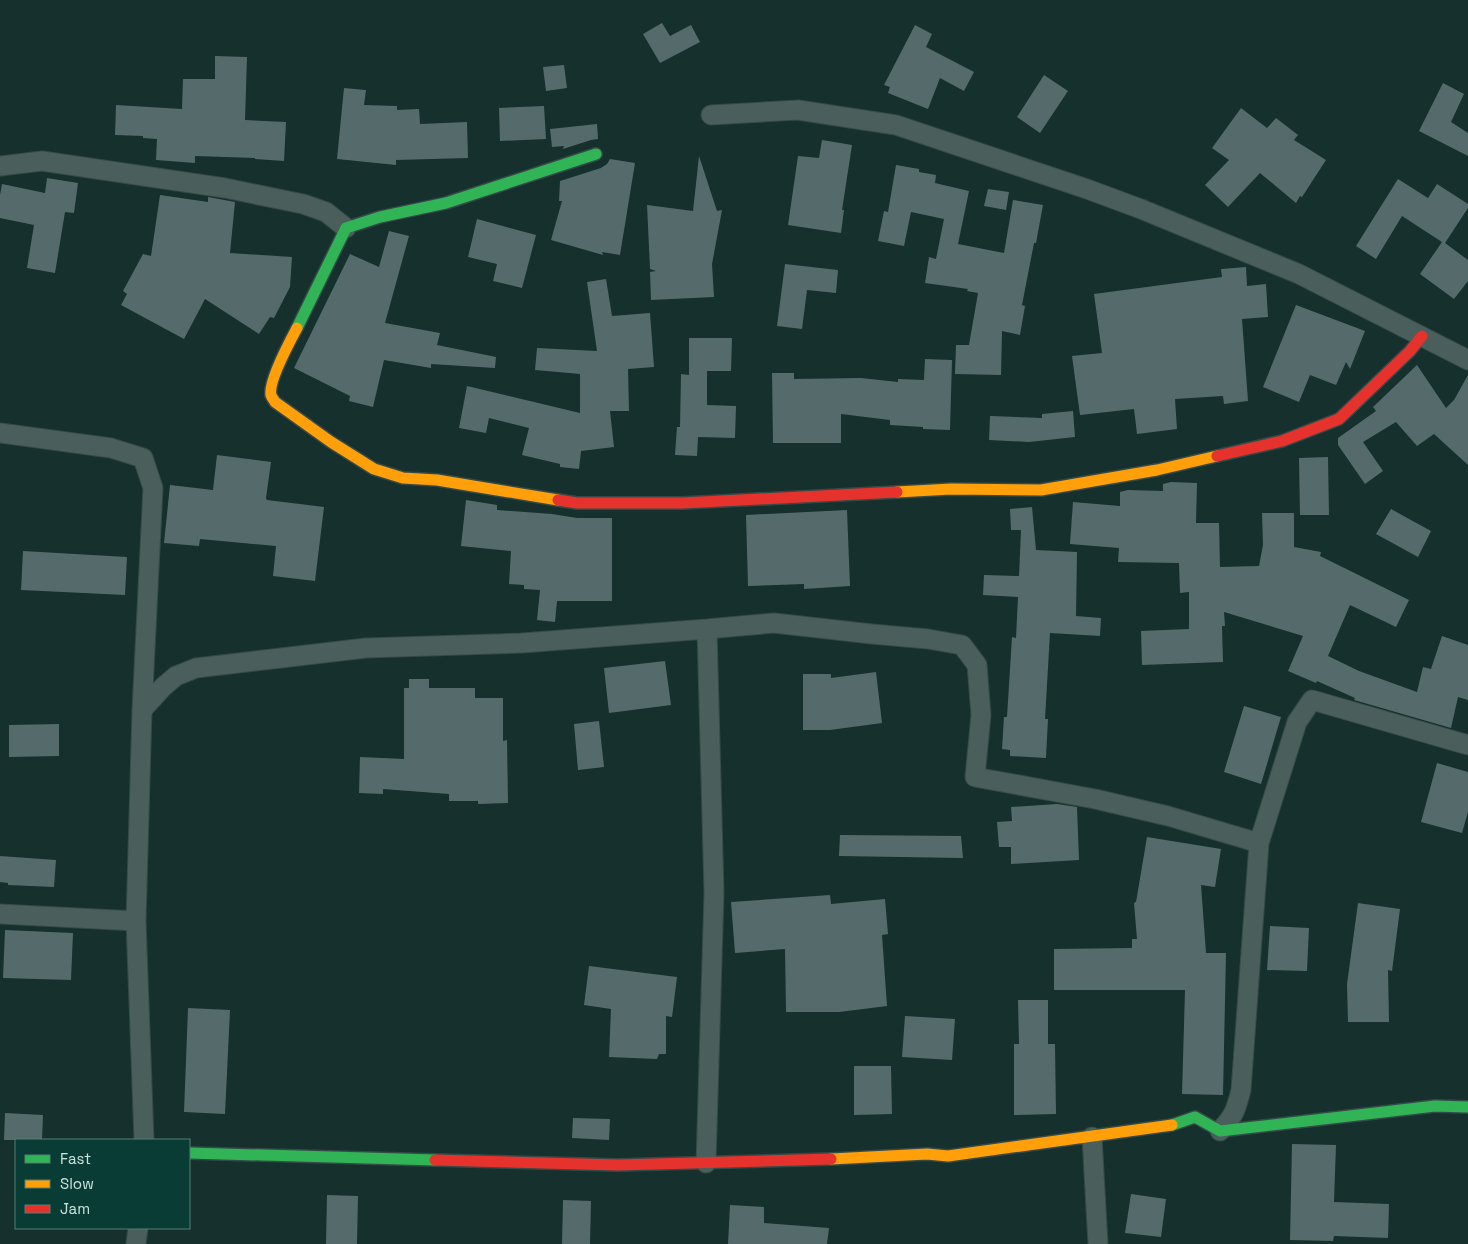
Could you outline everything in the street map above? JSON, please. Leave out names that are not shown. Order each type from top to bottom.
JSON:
[{"type":"street","points":[[710,115],[798,110],[896,125],[1141,209],[1299,274],[1468,360]]},
{"type":"street","points":[[596,154],[446,203],[380,217],[346,228],[280,362],[271,387],[275,402],[374,470],[403,478],[437,480],[577,503],[682,503],[770,500],[951,489],[1041,490],[1157,470],[1282,441],[1339,419],[1410,351],[1422,336]]},
{"type":"street","points":[[0,166],[42,161],[225,188],[303,204],[326,212],[346,228]]},
{"type":"street","points":[[0,432],[111,448],[143,458],[153,488],[142,710],[136,921],[144,1139]]},
{"type":"street","points":[[142,710],[176,676],[196,668],[366,648],[522,643],[774,623],[928,638],[962,645],[977,664],[981,715],[976,777],[1095,799],[1168,816],[1259,843]]},
{"type":"street","points":[[706,1164],[714,893],[707,629]]},
{"type":"street","points":[[1220,1131],[1232,1118],[1241,1090],[1259,843],[1297,722],[1312,700],[1468,745]]},
{"type":"street","points":[[0,914],[136,921]]},
{"type":"street","points":[[190,1153],[618,1165],[706,1164],[927,1154],[948,1156],[1177,1124],[1195,1117],[1220,1131],[1435,1106],[1468,1106]]},
{"type":"street","points":[[1092,1137],[1098,1244]]},
{"type":"street","points":[[136,1244],[138,1229]]},
{"type":"building","points":[[662,23],[670,36],[691,25],[700,42],[660,63],[643,34]]},
{"type":"building","points":[[915,25],[932,34],[926,47],[974,72],[964,91],[940,78],[928,109],[888,93],[890,87],[884,85]]},
{"type":"building","points":[[215,56],[247,57],[245,120],[286,122],[284,161],[195,156],[195,163],[156,160],[157,139],[143,138],[143,136],[115,135],[116,105],[182,109],[183,79],[215,79]]},
{"type":"building","points":[[564,65],[567,88],[546,91],[543,67]]},
{"type":"building","points":[[1044,75],[1068,91],[1040,133],[1017,117]]},
{"type":"building","points":[[1443,83],[1464,94],[1451,122],[1468,133],[1468,156],[1419,131]]},
{"type":"building","points":[[344,88],[366,90],[364,105],[397,106],[397,110],[419,109],[420,124],[467,122],[468,158],[396,160],[396,165],[337,159]]},
{"type":"building","points":[[544,106],[546,139],[500,141],[499,108]]},
{"type":"building","points":[[1241,108],[1267,128],[1276,118],[1298,135],[1294,140],[1326,160],[1296,203],[1260,173],[1228,207],[1205,185],[1229,160],[1212,148]]},
{"type":"building","points":[[597,124],[598,139],[563,149],[564,146],[552,147],[550,129]]},
{"type":"building","points":[[822,140],[852,145],[842,210],[844,210],[841,233],[788,225],[798,156],[819,158]]},
{"type":"building","points":[[699,156],[717,211],[722,210],[712,264],[714,297],[651,300],[650,272],[656,271],[650,269],[647,205],[693,211]]},
{"type":"building","points":[[610,159],[635,163],[620,255],[602,252],[603,255],[551,240],[562,201],[559,201],[560,181],[601,168]]},
{"type":"building","points":[[896,165],[919,169],[919,172],[936,175],[935,183],[969,191],[958,244],[1004,253],[1013,200],[1043,205],[1022,305],[1025,306],[1020,335],[1002,331],[1001,375],[955,374],[956,345],[969,345],[978,293],[967,291],[968,289],[925,283],[929,257],[936,259],[944,219],[911,212],[904,246],[878,241],[884,211],[888,212]]},
{"type":"building","points":[[47,178],[78,183],[74,213],[65,212],[55,273],[27,268],[34,225],[0,218],[2,184],[45,193]]},
{"type":"building","points":[[1398,179],[1428,198],[1437,184],[1468,204],[1468,208],[1445,243],[1468,260],[1468,281],[1454,299],[1420,274],[1442,242],[1402,216],[1376,259],[1356,246]]},
{"type":"building","points":[[988,189],[1009,192],[1006,210],[984,206]]},
{"type":"building","points":[[160,195],[208,202],[208,197],[235,202],[230,253],[292,257],[290,287],[274,318],[270,317],[259,334],[205,299],[184,339],[121,305],[127,294],[123,291],[143,254],[151,256]]},
{"type":"building","points":[[477,219],[536,235],[522,288],[493,281],[497,264],[468,257]]},
{"type":"building","points":[[389,231],[409,236],[385,323],[440,333],[437,345],[496,357],[495,368],[431,364],[431,368],[384,360],[373,407],[349,401],[350,396],[294,368],[350,254],[379,267]]},
{"type":"building","points":[[785,264],[838,270],[836,293],[807,290],[802,329],[777,326]]},
{"type":"building","points":[[1246,267],[1247,286],[1266,284],[1268,317],[1242,319],[1248,401],[1224,404],[1223,396],[1175,399],[1177,429],[1137,434],[1134,409],[1080,415],[1072,356],[1102,353],[1094,294],[1222,277],[1221,269]]},
{"type":"building","points":[[606,279],[612,316],[650,313],[654,367],[628,369],[629,411],[610,411],[614,447],[581,451],[579,469],[560,467],[560,464],[522,455],[529,428],[489,418],[486,433],[459,428],[467,386],[580,413],[580,374],[535,370],[537,348],[597,351],[587,282]]},
{"type":"building","points":[[1296,305],[1365,331],[1350,369],[1346,362],[1336,385],[1310,375],[1299,402],[1263,387]]},
{"type":"building","points":[[689,338],[732,338],[731,371],[707,371],[707,405],[736,406],[735,438],[698,437],[697,456],[675,455],[677,427],[680,427],[681,374],[689,375]]},
{"type":"building","points":[[925,359],[952,360],[950,430],[890,425],[890,420],[841,414],[841,443],[773,443],[772,373],[794,373],[794,379],[861,378],[898,382],[898,379],[924,380]]},
{"type":"building","points":[[1417,365],[1446,408],[1454,400],[1468,375],[1468,465],[1434,434],[1417,446],[1396,422],[1363,442],[1383,471],[1365,484],[1338,445],[1338,438],[1376,411],[1373,407]]},
{"type":"building","points":[[1073,411],[1075,437],[1029,442],[989,440],[990,416],[1042,418],[1042,414]]},
{"type":"building","points":[[217,455],[271,462],[267,500],[324,507],[315,581],[273,576],[276,546],[200,539],[199,546],[164,543],[170,485],[213,490]]},
{"type":"building","points":[[1328,457],[1329,515],[1300,515],[1299,458]]},
{"type":"building","points":[[1171,482],[1197,483],[1196,523],[1219,523],[1220,567],[1259,566],[1263,545],[1262,513],[1294,513],[1294,547],[1321,552],[1320,556],[1409,600],[1396,627],[1350,605],[1328,656],[1359,671],[1417,692],[1423,667],[1431,669],[1442,636],[1468,645],[1468,700],[1458,697],[1451,728],[1354,700],[1355,698],[1317,681],[1316,683],[1288,671],[1303,636],[1224,612],[1225,626],[1222,626],[1223,662],[1142,665],[1141,631],[1189,629],[1189,592],[1180,593],[1179,563],[1118,562],[1119,548],[1070,544],[1073,502],[1120,506],[1120,492],[1128,490],[1163,491],[1163,484]]},
{"type":"building","points":[[466,500],[497,505],[497,510],[577,518],[612,518],[612,601],[557,601],[555,622],[537,620],[540,590],[524,589],[524,585],[509,584],[511,551],[461,546]]},
{"type":"building","points":[[1032,507],[1036,550],[1077,552],[1076,616],[1101,618],[1100,636],[1050,633],[1045,719],[1048,719],[1046,758],[1010,756],[1010,750],[1002,749],[1004,717],[1007,717],[1012,637],[1016,638],[1018,597],[983,595],[984,575],[1019,576],[1021,530],[1011,530],[1010,509]]},
{"type":"building","points":[[1391,509],[1431,531],[1418,557],[1376,534]]},
{"type":"building","points":[[847,510],[850,586],[804,589],[804,584],[748,586],[746,515]]},
{"type":"building","points":[[23,551],[127,557],[125,595],[21,590]]},
{"type":"building","points":[[665,661],[671,705],[609,713],[604,668]]},
{"type":"building","points":[[876,672],[882,723],[830,730],[803,730],[803,674],[831,674],[831,678]]},
{"type":"building","points":[[409,679],[429,679],[429,688],[475,688],[475,698],[503,698],[503,741],[507,740],[508,803],[478,804],[478,801],[449,801],[449,794],[383,789],[383,794],[359,793],[360,757],[404,759],[404,688],[409,688]]},
{"type":"building","points":[[1244,706],[1281,717],[1261,784],[1224,772]]},
{"type":"building","points":[[599,721],[604,767],[578,770],[574,724]]},
{"type":"building","points":[[59,724],[59,756],[9,757],[9,725]]},
{"type":"building","points":[[1437,763],[1468,772],[1468,812],[1462,833],[1421,822]]},
{"type":"building","points":[[1057,804],[1077,807],[1079,860],[1011,864],[1011,847],[999,847],[997,822],[1012,821],[1011,807]]},
{"type":"building","points":[[840,835],[961,836],[963,858],[839,856]]},
{"type":"building","points":[[1147,837],[1221,849],[1215,887],[1201,885],[1206,953],[1226,953],[1223,1095],[1182,1094],[1185,990],[1054,990],[1054,949],[1132,948],[1132,939],[1137,939],[1134,903],[1136,902]]},
{"type":"building","points":[[0,856],[56,860],[54,887],[8,885],[8,883],[0,882]]},
{"type":"building","points":[[830,895],[831,904],[885,899],[888,934],[882,935],[887,1006],[839,1012],[786,1012],[785,949],[735,953],[731,902]]},
{"type":"building","points":[[1358,903],[1400,909],[1392,971],[1388,970],[1389,1022],[1348,1022],[1347,984]]},
{"type":"building","points":[[1270,926],[1309,928],[1307,971],[1267,970]]},
{"type":"building","points":[[5,930],[73,933],[71,980],[3,978]]},
{"type":"building","points":[[589,966],[677,977],[672,1017],[666,1016],[666,1054],[659,1054],[657,1059],[609,1057],[611,1009],[584,1005]]},
{"type":"building","points":[[1018,1000],[1048,1000],[1048,1044],[1055,1044],[1056,1114],[1014,1115],[1014,1044],[1019,1044]]},
{"type":"building","points":[[188,1008],[230,1010],[225,1114],[184,1112]]},
{"type":"building","points":[[905,1016],[955,1019],[952,1060],[902,1057]]},
{"type":"building","points":[[854,1066],[891,1066],[892,1114],[854,1115]]},
{"type":"building","points":[[5,1113],[43,1115],[42,1139],[4,1140]]},
{"type":"building","points":[[573,1118],[610,1119],[609,1140],[572,1138]]},
{"type":"building","points":[[1292,1144],[1336,1145],[1334,1202],[1389,1204],[1388,1238],[1334,1236],[1333,1241],[1290,1240]]},
{"type":"building","points":[[1131,1194],[1166,1199],[1161,1237],[1125,1233]]},
{"type":"building","points":[[327,1195],[358,1196],[357,1244],[326,1244]]},
{"type":"building","points":[[563,1200],[591,1201],[590,1244],[562,1244]]},
{"type":"building","points":[[730,1205],[764,1207],[764,1223],[829,1228],[827,1244],[728,1244]]},
{"type":"traffic: fast","points":[[297,328],[346,228],[380,217],[446,203],[596,154]]},
{"type":"traffic: fast","points":[[1172,1125],[1195,1117],[1220,1131],[1435,1106],[1468,1107]]},
{"type":"traffic: fast","points":[[190,1153],[435,1160]]},
{"type":"traffic: slow","points":[[297,328],[276,372],[271,395],[275,402],[331,442],[374,469],[403,478],[437,480],[558,500]]},
{"type":"traffic: slow","points":[[897,492],[951,489],[1041,490],[1157,470],[1217,456]]},
{"type":"traffic: slow","points":[[831,1159],[927,1154],[948,1156],[1172,1125]]},
{"type":"traffic: jam","points":[[1217,456],[1282,441],[1339,419],[1410,351],[1422,336]]},
{"type":"traffic: jam","points":[[558,500],[577,503],[682,503],[897,492]]},
{"type":"traffic: jam","points":[[435,1160],[618,1165],[831,1159]]}]
